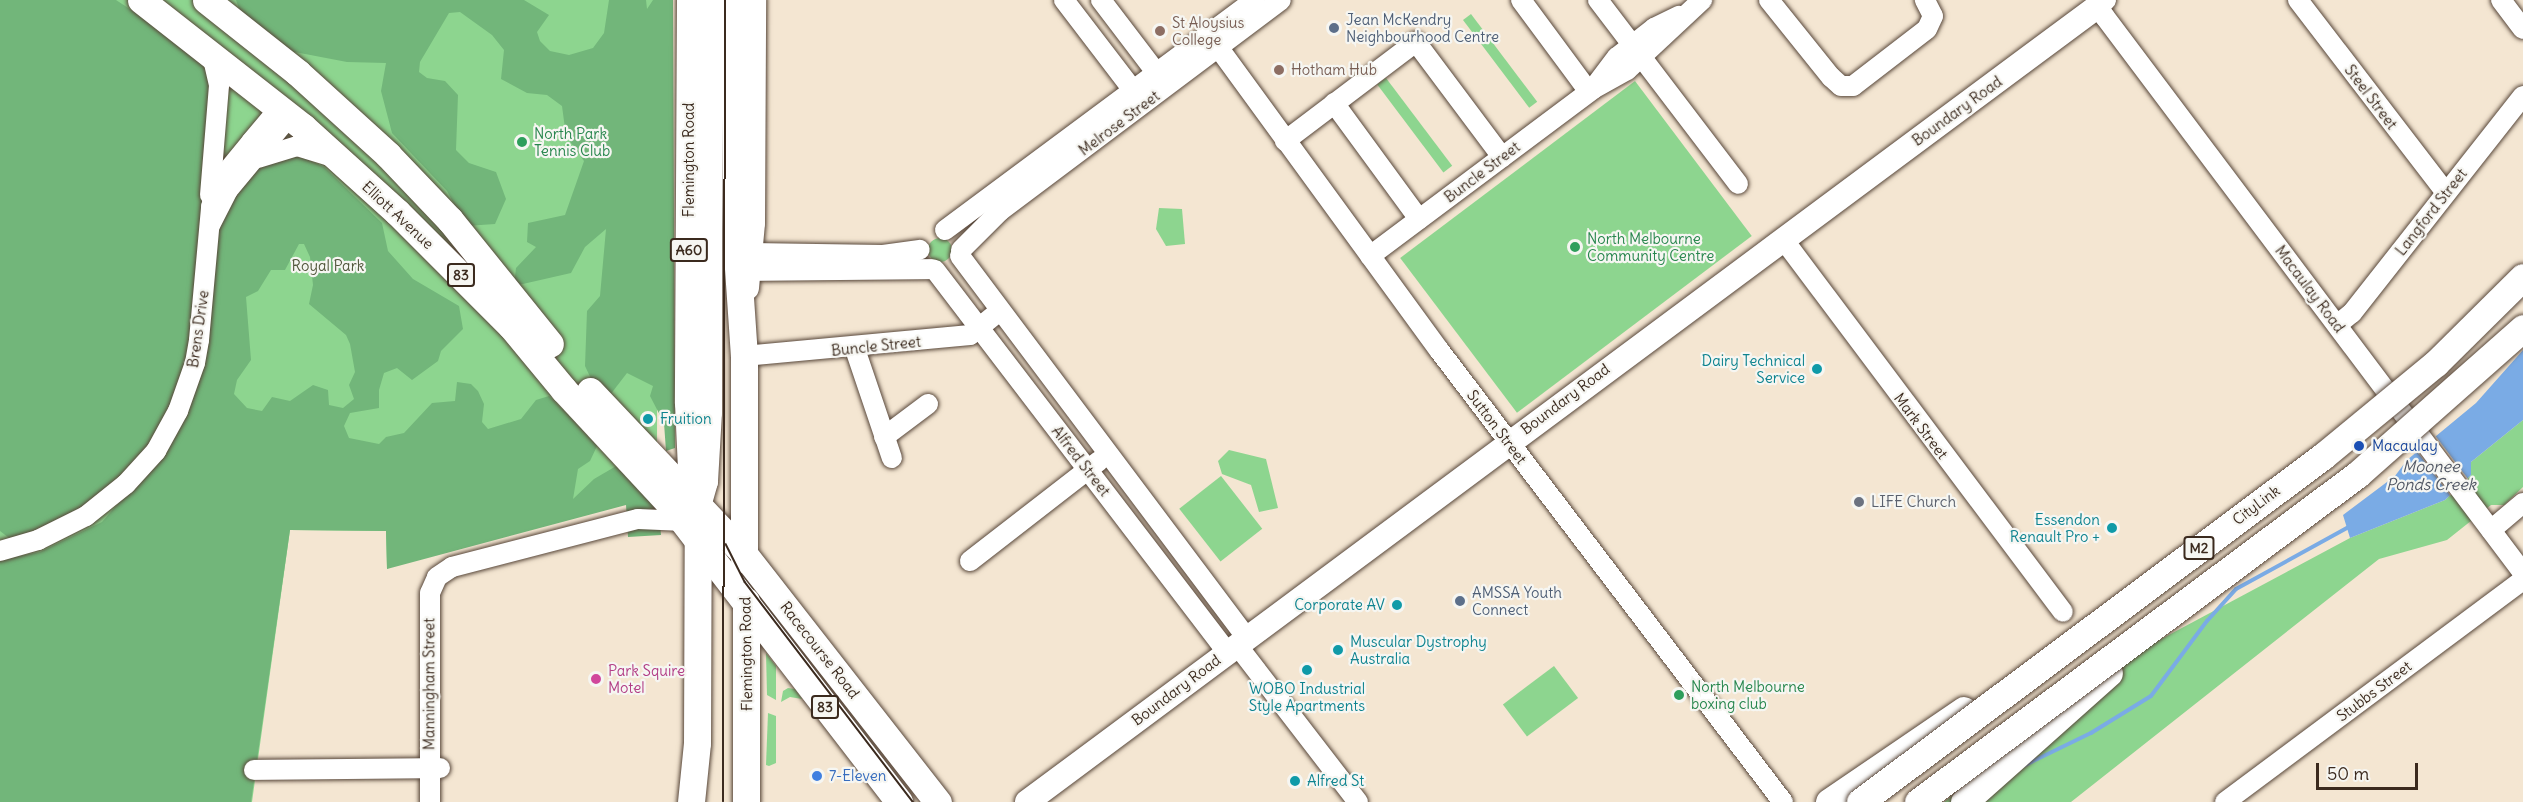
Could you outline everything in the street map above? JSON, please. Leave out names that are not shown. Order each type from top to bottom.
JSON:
[{"type":"highway","name":"Elliott Avenue","points":[[141,0],[211,52],[285,112],[367,186],[511,326],[694,515]]},
{"type":"highway","name":"Elliott Avenue","points":[[206,0],[311,84],[388,155],[450,220],[694,515]]},
{"type":"highway","name":"Flemington Road","points":[[692,802],[697,743],[694,515],[704,481],[708,412],[709,0]]},
{"type":"highway","name":"Flemington Road","points":[[734,0],[736,245],[744,356],[746,802]]},
{"type":"highway","points":[[285,112],[311,84]]},
{"type":"highway","name":"CityLink","points":[[1860,802],[2340,441],[2445,355],[2523,277]]},
{"type":"highway","name":"M2","points":[[1918,802],[2358,474],[2523,328]]},
{"type":"highway","name":"Racecourse Road","points":[[694,515],[744,554],[938,802]]},
{"type":"highway","name":"Racecourse Road","points":[[694,515],[746,603],[899,802]]},
{"type":"highway","points":[[1964,802],[2204,589]]},
{"type":"highway","points":[[1829,802],[2092,627]]},
{"type":"main road","name":"Flemington Road","points":[[689,0],[687,403],[694,515]]},
{"type":"main road","name":"Flemington Road","points":[[743,327],[750,262],[754,0]]},
{"type":"main road","name":"Boundary Road","points":[[1027,802],[2100,1]]},
{"type":"street","points":[[1064,0],[1139,98]]},
{"type":"street","points":[[1101,0],[1162,80]]},
{"type":"street","name":"Melrose Street","points":[[945,230],[995,205],[1162,80],[1255,0]]},
{"type":"street","name":"Melrose Street","points":[[1162,80],[1218,47],[1281,0]]},
{"type":"street","points":[[1521,0],[1591,90]]},
{"type":"street","points":[[1598,0],[1738,184]]},
{"type":"street","name":"Buncle Street","points":[[1370,256],[1591,90],[1636,52],[1663,40],[1685,14],[1702,0]]},
{"type":"street","points":[[1769,0],[1841,86],[1853,86],[1927,29],[1929,8]]},
{"type":"street","name":"Steel Street","points":[[2298,0],[2446,193]]},
{"type":"street","points":[[2501,0],[2523,28]]},
{"type":"street","name":"Macaulay Road","points":[[2100,1],[2337,325],[2523,573]]},
{"type":"street","points":[[1285,141],[1416,42],[1502,157]]},
{"type":"street","name":"Sutton Street","points":[[1218,47],[1370,256],[1783,802]]},
{"type":"street","points":[[210,222],[219,85],[211,52]]},
{"type":"street","name":"Langford Street","points":[[2337,325],[2352,313],[2523,96]]},
{"type":"street","points":[[1334,103],[1419,219]]},
{"type":"street","name":"Brens Drive","points":[[210,222],[228,190],[282,125],[285,112]]},
{"type":"street","name":"Brens Drive","points":[[0,551],[51,535],[95,510],[132,479],[159,445],[178,411],[197,353],[214,196],[224,175],[273,117],[285,112]]},
{"type":"street","points":[[249,164],[273,150],[301,146],[331,157],[367,186]]},
{"type":"street","name":"Melrose Street","points":[[961,253],[995,205]]},
{"type":"street","points":[[750,262],[853,263],[934,269],[951,268],[961,253],[955,235],[945,230],[926,235],[920,250],[923,261],[934,269]]},
{"type":"street","name":"Mark Street","points":[[1783,239],[2062,612]]},
{"type":"street","points":[[853,263],[920,250]]},
{"type":"street","name":"Alfred Street","points":[[961,253],[1000,311],[1108,454],[1237,645]]},
{"type":"street","name":"Alfred Street","points":[[934,269],[1088,469],[1237,645],[1358,802]]},
{"type":"street","name":"Buncle Street","points":[[744,356],[855,349],[970,335],[1000,311]]},
{"type":"street","points":[[855,349],[892,458]]},
{"type":"street","points":[[884,437],[928,404]]},
{"type":"street","points":[[970,561],[1108,454]]},
{"type":"street","points":[[2491,530],[2523,503]]},
{"type":"street","name":"Manningham Street","points":[[430,802],[434,768],[430,589],[447,573],[474,562],[642,519],[694,515]]},
{"type":"street","name":"Stubbs Street","points":[[2225,802],[2523,580]]},
{"type":"street","points":[[254,770],[434,768]]},
{"type":"street","name":"Manningham Street","points":[[434,768],[440,802]]},
{"type":"green space","name":"Royal Park","points":[[0,0],[658,0],[657,451],[645,498],[436,540],[387,569],[386,531],[290,530],[252,802],[0,802]]},
{"type":"green space","points":[[0,0],[116,0],[189,48],[214,77],[191,343],[172,409],[149,451],[84,510],[13,541],[0,531]]},
{"type":"green space","points":[[236,0],[524,0],[549,15],[537,32],[540,41],[550,51],[569,55],[593,48],[604,33],[609,0],[646,0],[647,9],[653,0],[673,0],[675,448],[666,451],[664,423],[650,396],[653,386],[627,373],[610,395],[594,385],[585,366],[587,311],[600,296],[606,229],[585,247],[571,273],[514,286],[516,268],[536,247],[527,242],[528,223],[565,215],[584,161],[566,136],[562,106],[547,95],[527,93],[501,79],[504,50],[492,35],[460,12],[449,13],[420,62],[419,72],[427,78],[445,81],[458,95],[456,150],[469,163],[496,172],[506,199],[495,224],[466,226],[447,191],[392,133],[381,91],[386,63],[347,62],[279,49],[242,17]]},
{"type":"green space","points":[[1471,14],[1537,102],[1529,108],[1463,20]]},
{"type":"green space","points":[[1386,78],[1452,166],[1443,172],[1377,85]]},
{"type":"green space","name":"North Melbourne Community Centre","points":[[1635,81],[1752,236],[1517,413],[1400,258]]},
{"type":"green space","points":[[300,156],[324,167],[382,223],[388,251],[413,279],[459,306],[463,329],[441,351],[438,361],[412,380],[397,368],[384,373],[379,390],[379,408],[350,413],[344,426],[349,438],[379,444],[386,437],[404,433],[432,403],[455,401],[457,382],[471,384],[478,391],[484,404],[482,422],[488,429],[521,419],[536,400],[549,396],[598,444],[590,461],[578,469],[573,499],[594,479],[618,465],[659,509],[661,535],[628,537],[626,505],[387,569],[386,531],[290,530],[251,802],[0,802],[0,560],[40,552],[102,522],[171,443],[218,216],[246,175],[270,157]],"holes":[[[299,244],[304,244],[310,257],[313,285],[309,304],[346,335],[355,372],[349,385],[354,399],[343,408],[329,405],[328,390],[313,385],[290,401],[272,397],[262,411],[247,408],[234,394],[237,380],[251,360],[246,297],[258,291],[271,270],[285,270]]]},
{"type":"green space","points":[[1159,208],[1182,209],[1185,244],[1166,246],[1156,229]]},
{"type":"green space","points":[[940,238],[949,241],[952,250],[949,259],[940,262],[931,259],[928,250],[931,241]]},
{"type":"green space","points":[[2523,420],[2523,487],[2504,505],[2491,505],[2447,540],[2379,559],[2071,802],[1944,802],[2150,645],[2350,538],[2445,500],[2471,475],[2471,462]]},
{"type":"green space","points":[[1229,450],[1266,459],[1278,508],[1259,512],[1251,485],[1222,474],[1218,461]]},
{"type":"green space","points":[[1221,476],[1262,529],[1220,561],[1179,509]]},
{"type":"green space","points":[[766,653],[776,666],[776,700],[767,695]]},
{"type":"green space","points":[[1554,666],[1578,698],[1527,736],[1503,705]]},
{"type":"green space","points":[[788,688],[795,689],[802,699],[790,697],[781,702],[783,691]]},
{"type":"green space","points":[[768,713],[776,716],[776,763],[769,766],[766,765]]},
{"type":"water","name":"Moonee Ponds Creek","points":[[2523,350],[2523,420],[2471,462],[2471,475],[2445,500],[2350,538],[2343,515],[2395,476],[2407,460],[2476,403]]},
{"type":"pier","points":[[2434,434],[2470,481],[2450,496],[2415,448]]},
{"type":"waterway","name":"Moonee Ponds Creek","points":[[2023,766],[2091,733],[2151,696],[2207,621],[2236,589],[2347,528]]},
{"type":"tram line","points":[[723,802],[725,0]]},
{"type":"tram line","points":[[726,544],[745,582],[913,802]]},
{"type":"place","name":"Jean McKendry Neighbourhood Centre","points":[[1334,28]]},
{"type":"place","name":"St Aloysius College","points":[[1160,31]]},
{"type":"place","name":"Hotham Hub","points":[[1279,70]]},
{"type":"place","name":"North Park Tennis Club","points":[[522,142]]},
{"type":"place","name":"North Melbourne Community Centre","points":[[1575,247]]},
{"type":"place","name":"Dairy Technical Service","points":[[1817,369]]},
{"type":"place","name":"Fruition","points":[[648,419]]},
{"type":"place","name":"Macaulay","points":[[2359,446]]},
{"type":"place","name":"LIFE Church","points":[[1859,502]]},
{"type":"place","name":"Essendon Renault Pro +","points":[[2112,528]]},
{"type":"place","name":"AMSSA Youth Connect","points":[[1460,601]]},
{"type":"place","name":"Corporate AV","points":[[1397,605]]},
{"type":"place","name":"Muscular Dystrophy Australia","points":[[1338,650]]},
{"type":"place","name":"WOBO Industrial Style Apartments","points":[[1307,670]]},
{"type":"place","name":"Park Squire Motel","points":[[596,679]]},
{"type":"place","name":"North Melbourne boxing club","points":[[1679,695]]},
{"type":"place","name":"7-Eleven","points":[[817,776]]},
{"type":"place","name":"Alfred St","points":[[1295,781]]}]
